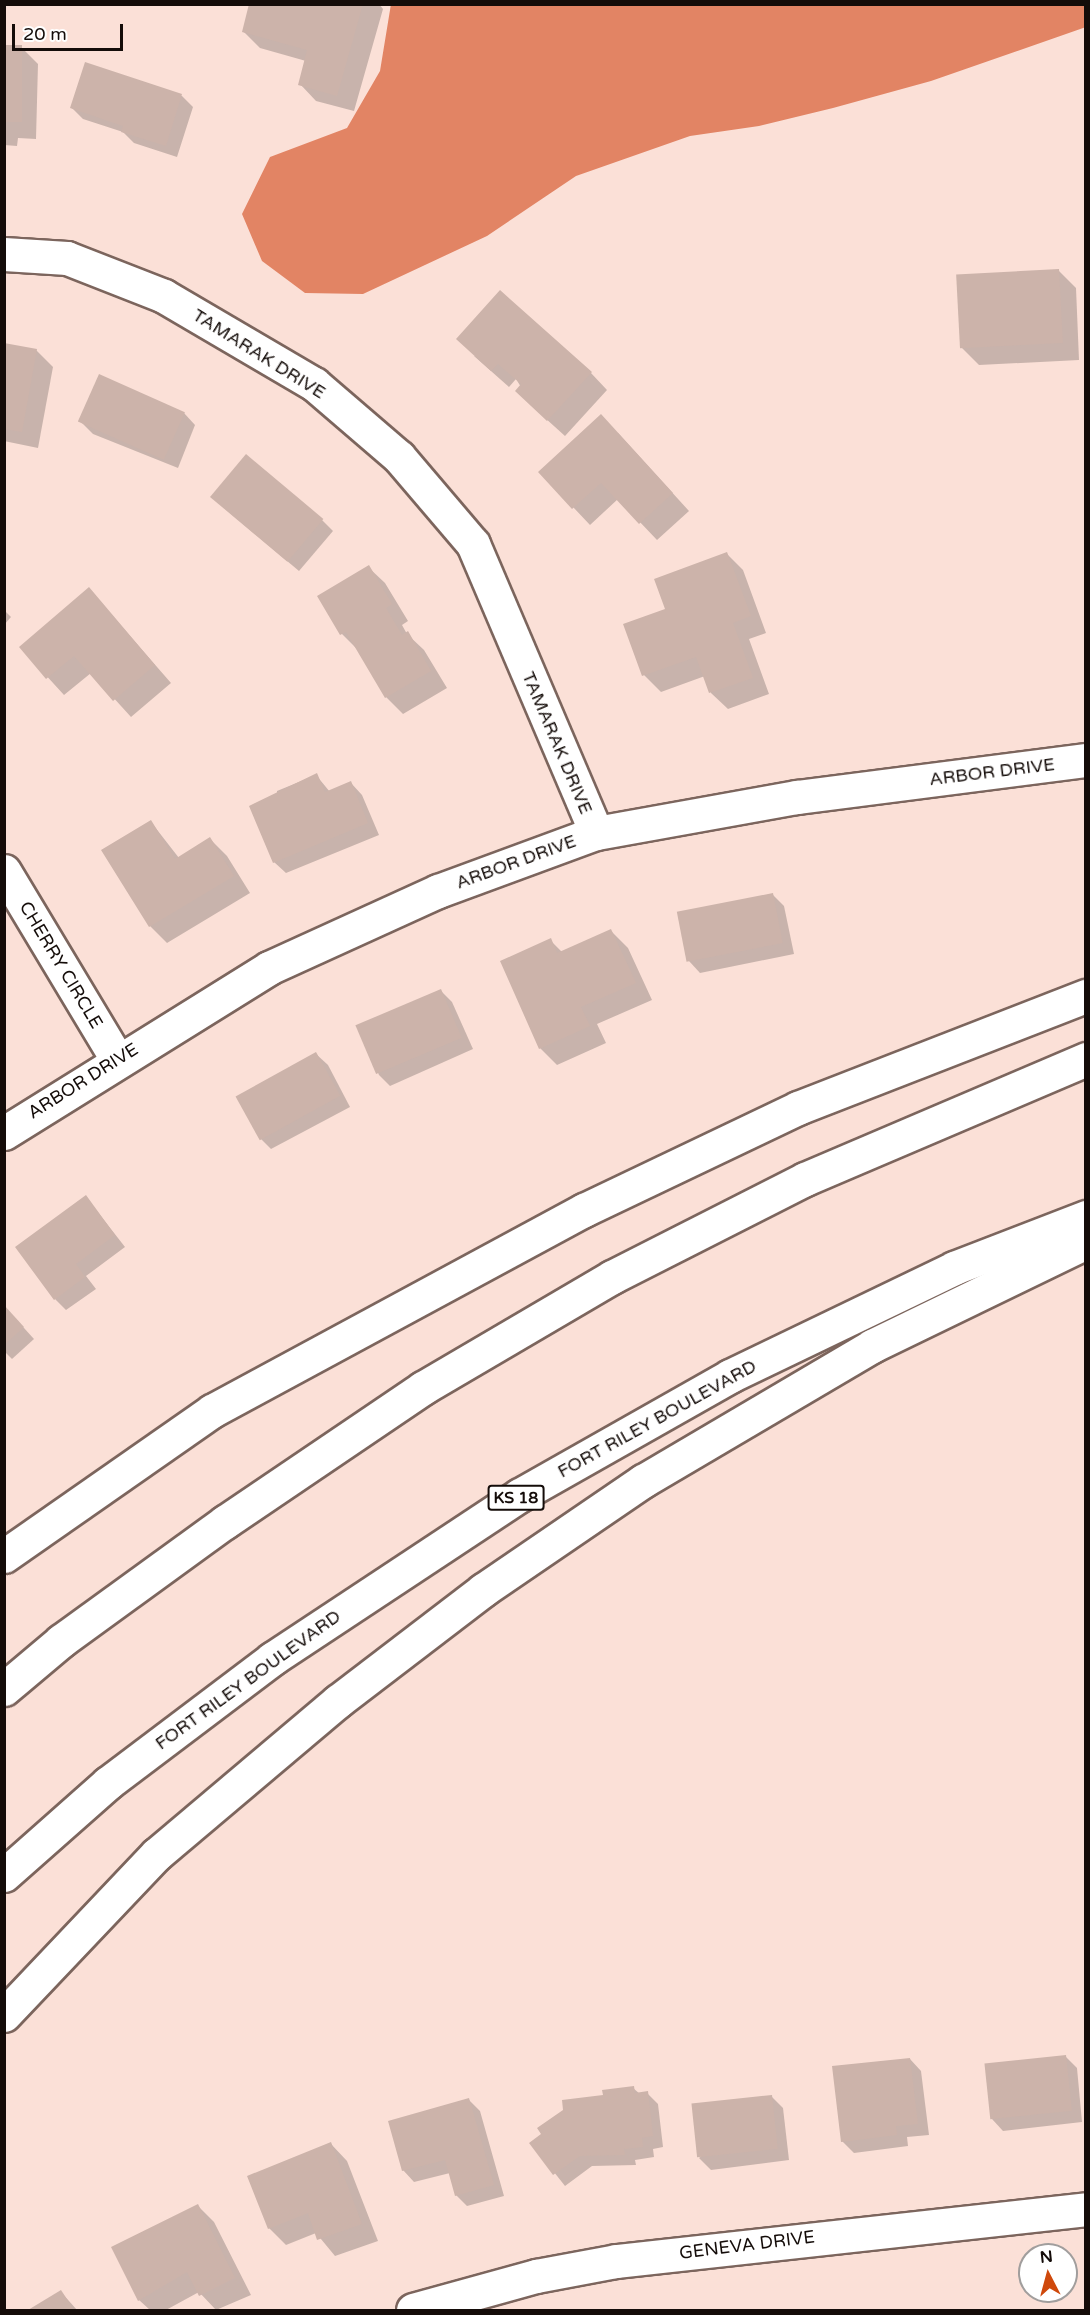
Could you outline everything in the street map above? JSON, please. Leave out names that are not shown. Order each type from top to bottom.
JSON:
[{"type":"main road","name":"TAMARAK DRIVE","points":[[4,254],[67,258],[164,296],[314,384],[399,457],[473,544],[596,833]]},
{"type":"main road","name":"ARBOR DRIVE","points":[[4,1132],[117,1059],[268,968],[438,891],[596,833],[797,797],[1086,760]]},
{"type":"main road","name":"CHERRY CIRCLE","points":[[4,871],[117,1059]]},
{"type":"main road","points":[[4,1556],[212,1411],[574,1215],[798,1108],[1086,996]]},
{"type":"main road","points":[[4,1689],[61,1641],[225,1522],[423,1388],[602,1283],[805,1179],[1086,1059]]},
{"type":"main road","name":"FORT RILEY BOULEVARD","points":[[4,1875],[108,1783],[273,1659],[520,1495],[730,1376],[954,1268],[1086,1217]]},
{"type":"main road","points":[[4,2015],[157,1854],[338,1701],[483,1590],[643,1481],[872,1346],[1086,1242]]},
{"type":"main road","name":"GENEVA DRIVE","points":[[413,2310],[536,2276],[616,2261],[1086,2209]]},
{"type":"shaded area","points":[[391,4],[1085,4],[1086,27],[931,81],[833,108],[759,126],[690,136],[576,176],[487,236],[363,294],[305,293],[262,261],[242,214],[270,157],[347,128],[380,71]]},
{"type":"building","points":[[249,4],[363,4],[337,96],[298,85],[307,50],[242,32]]},
{"type":"building","points":[[4,45],[22,45],[22,122],[4,122]]},
{"type":"building","points":[[85,62],[182,94],[166,146],[121,132],[123,126],[70,108]]},
{"type":"building","points":[[1059,269],[1063,343],[960,348],[956,274]]},
{"type":"building","points":[[500,290],[592,372],[547,421],[515,391],[521,384],[498,364],[491,371],[456,339]]},
{"type":"building","points":[[4,343],[37,349],[22,432],[4,429]]},
{"type":"building","points":[[99,374],[185,412],[164,460],[78,422]]},
{"type":"building","points":[[601,414],[673,493],[639,524],[601,483],[572,509],[538,472]]},
{"type":"building","points":[[246,454],[323,519],[287,562],[210,497]]},
{"type":"building","points":[[727,552],[751,616],[733,623],[753,678],[709,693],[696,657],[642,676],[623,624],[665,609],[654,579]]},
{"type":"building","points":[[369,565],[392,604],[386,608],[402,635],[408,631],[431,671],[385,698],[346,632],[340,635],[317,596]]},
{"type":"building","points":[[89,587],[155,665],[113,701],[74,656],[46,679],[19,647]]},
{"type":"building","points":[[317,773],[325,792],[351,781],[368,823],[273,863],[249,806]]},
{"type":"building","points":[[151,820],[175,859],[210,837],[234,876],[149,927],[101,850]]},
{"type":"building","points":[[773,893],[783,943],[687,962],[677,912]]},
{"type":"building","points":[[611,929],[636,983],[581,1007],[590,1026],[539,1049],[500,961],[551,938],[557,953]]},
{"type":"building","points":[[441,989],[462,1038],[376,1074],[355,1025]]},
{"type":"building","points":[[316,1052],[340,1096],[260,1140],[236,1097]]},
{"type":"building","points":[[86,1195],[115,1235],[76,1264],[85,1277],[54,1300],[15,1247]]},
{"type":"building","points":[[4,1305],[24,1327],[4,1345]]},
{"type":"building","points":[[1066,2055],[1072,2111],[990,2119],[984,2064]]},
{"type":"building","points":[[910,2058],[918,2124],[896,2126],[897,2135],[841,2142],[832,2066]]},
{"type":"building","points":[[634,2086],[635,2093],[648,2091],[653,2136],[642,2138],[643,2147],[624,2149],[625,2155],[580,2156],[553,2175],[529,2143],[541,2134],[537,2128],[563,2110],[562,2100],[603,2095],[602,2090]]},
{"type":"building","points":[[772,2095],[778,2149],[697,2157],[691,2103]]},
{"type":"building","points":[[469,2098],[494,2185],[455,2196],[445,2160],[402,2171],[388,2121]]},
{"type":"building","points":[[331,2142],[362,2224],[317,2240],[308,2213],[268,2229],[247,2176]]},
{"type":"building","points":[[198,2204],[235,2278],[199,2296],[187,2272],[138,2301],[111,2247]]},
{"type":"building","points":[[61,2290],[74,2310],[28,2310]]}]
